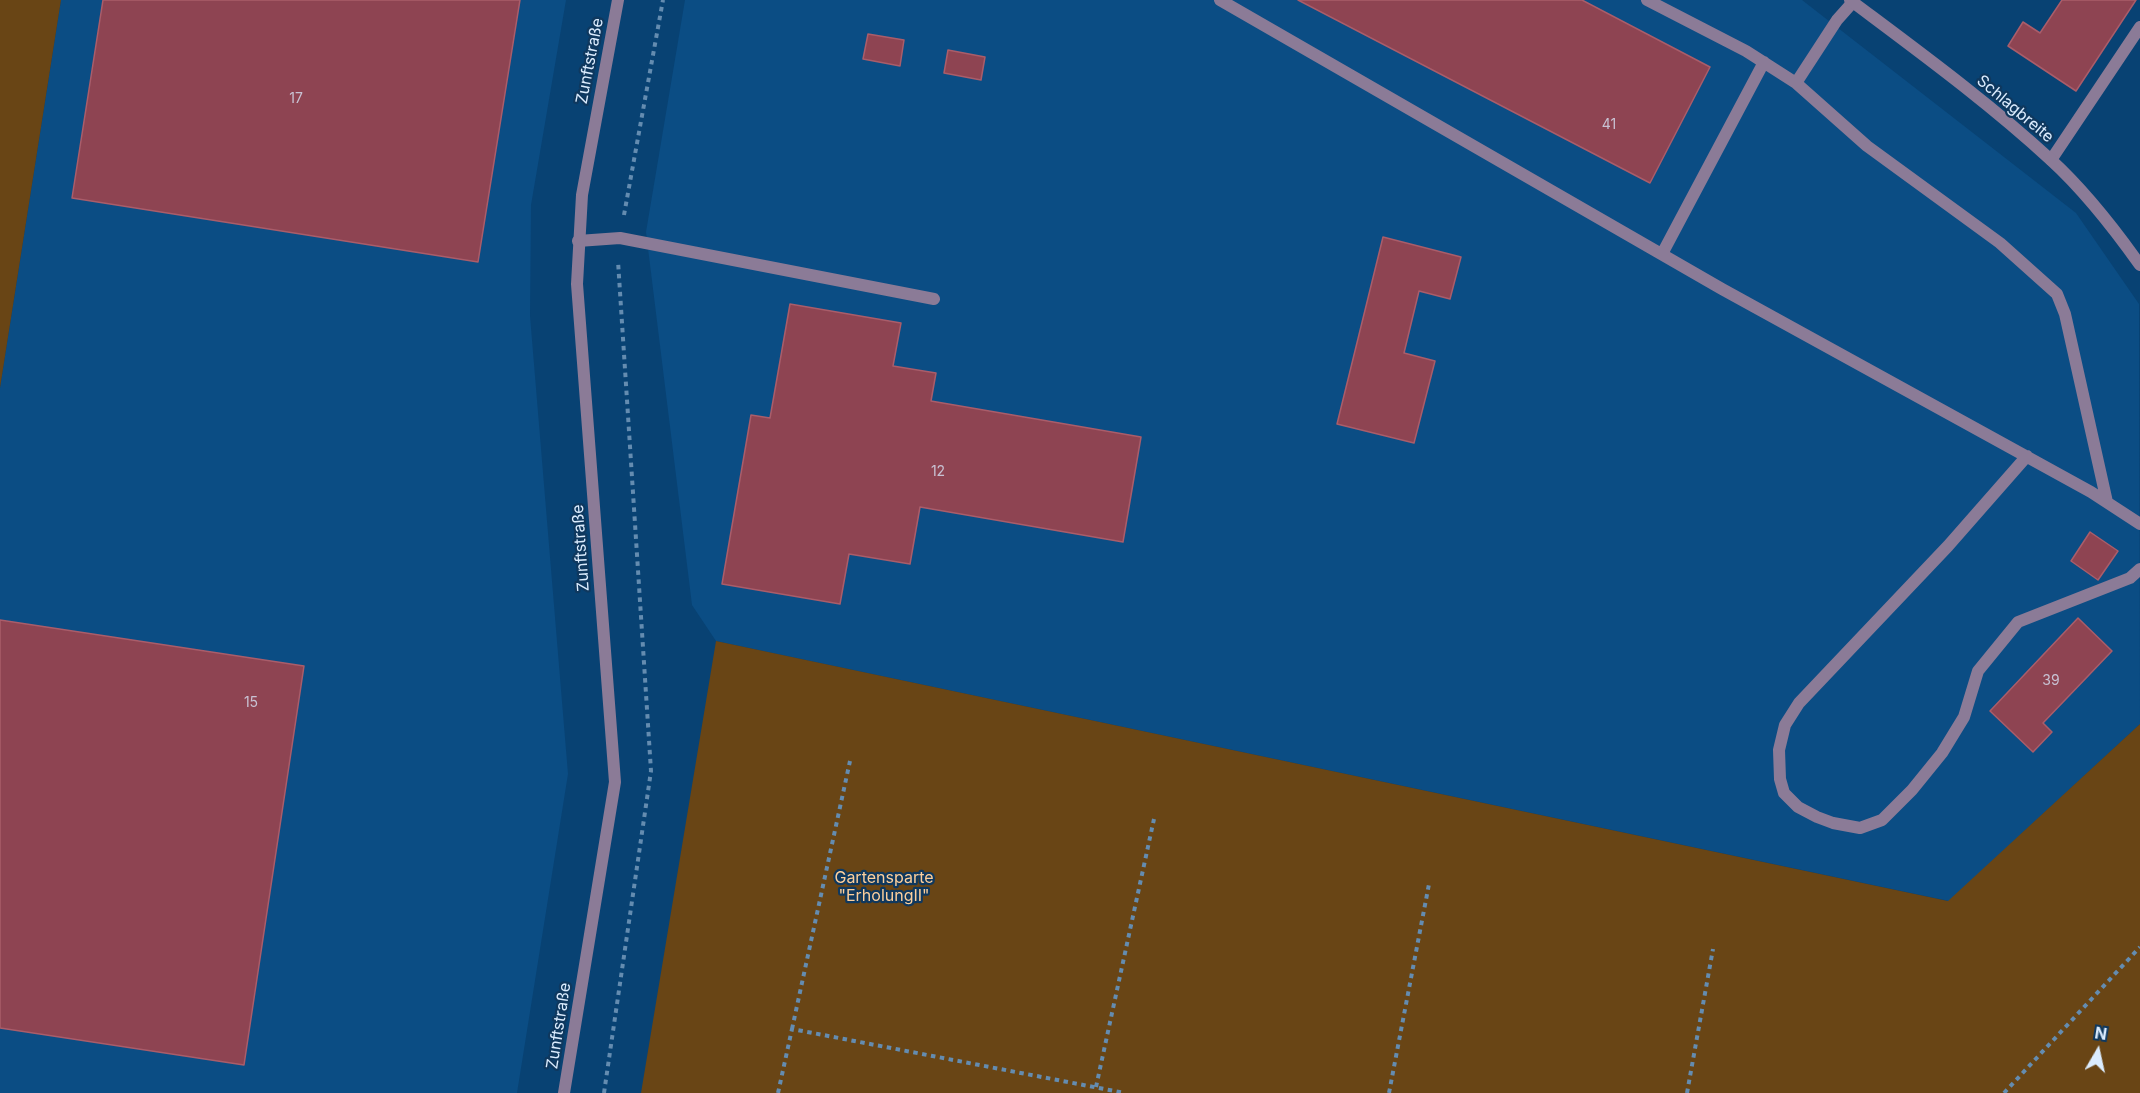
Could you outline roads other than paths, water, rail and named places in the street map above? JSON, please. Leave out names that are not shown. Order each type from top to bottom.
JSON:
[{"type":"street","name":"Zunftstraße","points":[[564,1093],[615,782],[577,284],[582,195],[618,0]]},
{"type":"street","points":[[1220,0],[1662,254],[2027,456],[2107,502],[2140,524]]},
{"type":"street","points":[[1647,0],[1746,51],[1796,83],[1867,146],[2000,243],[2057,294],[2065,314],[2107,502]]},
{"type":"street","points":[[1796,83],[1852,1]]},
{"type":"street","name":"Schlagbreite","points":[[1852,1],[1990,108],[2051,160],[2116,231],[2140,265]]},
{"type":"street","points":[[2051,160],[2140,27]]},
{"type":"street","points":[[1662,254],[1764,62]]},
{"type":"street","points":[[578,241],[620,238],[934,299]]},
{"type":"street","points":[[2027,456],[1948,546],[1799,703],[1785,725],[1779,750],[1780,779],[1784,793],[1798,807],[1833,823],[1860,828],[1882,820],[1912,790],[1942,753],[1964,717],[1978,671],[2018,622],[2130,578],[2140,569]]},
{"type":"park label","name":"Gartensparte \"ErholungII\"","points":[[884,887]]}]
